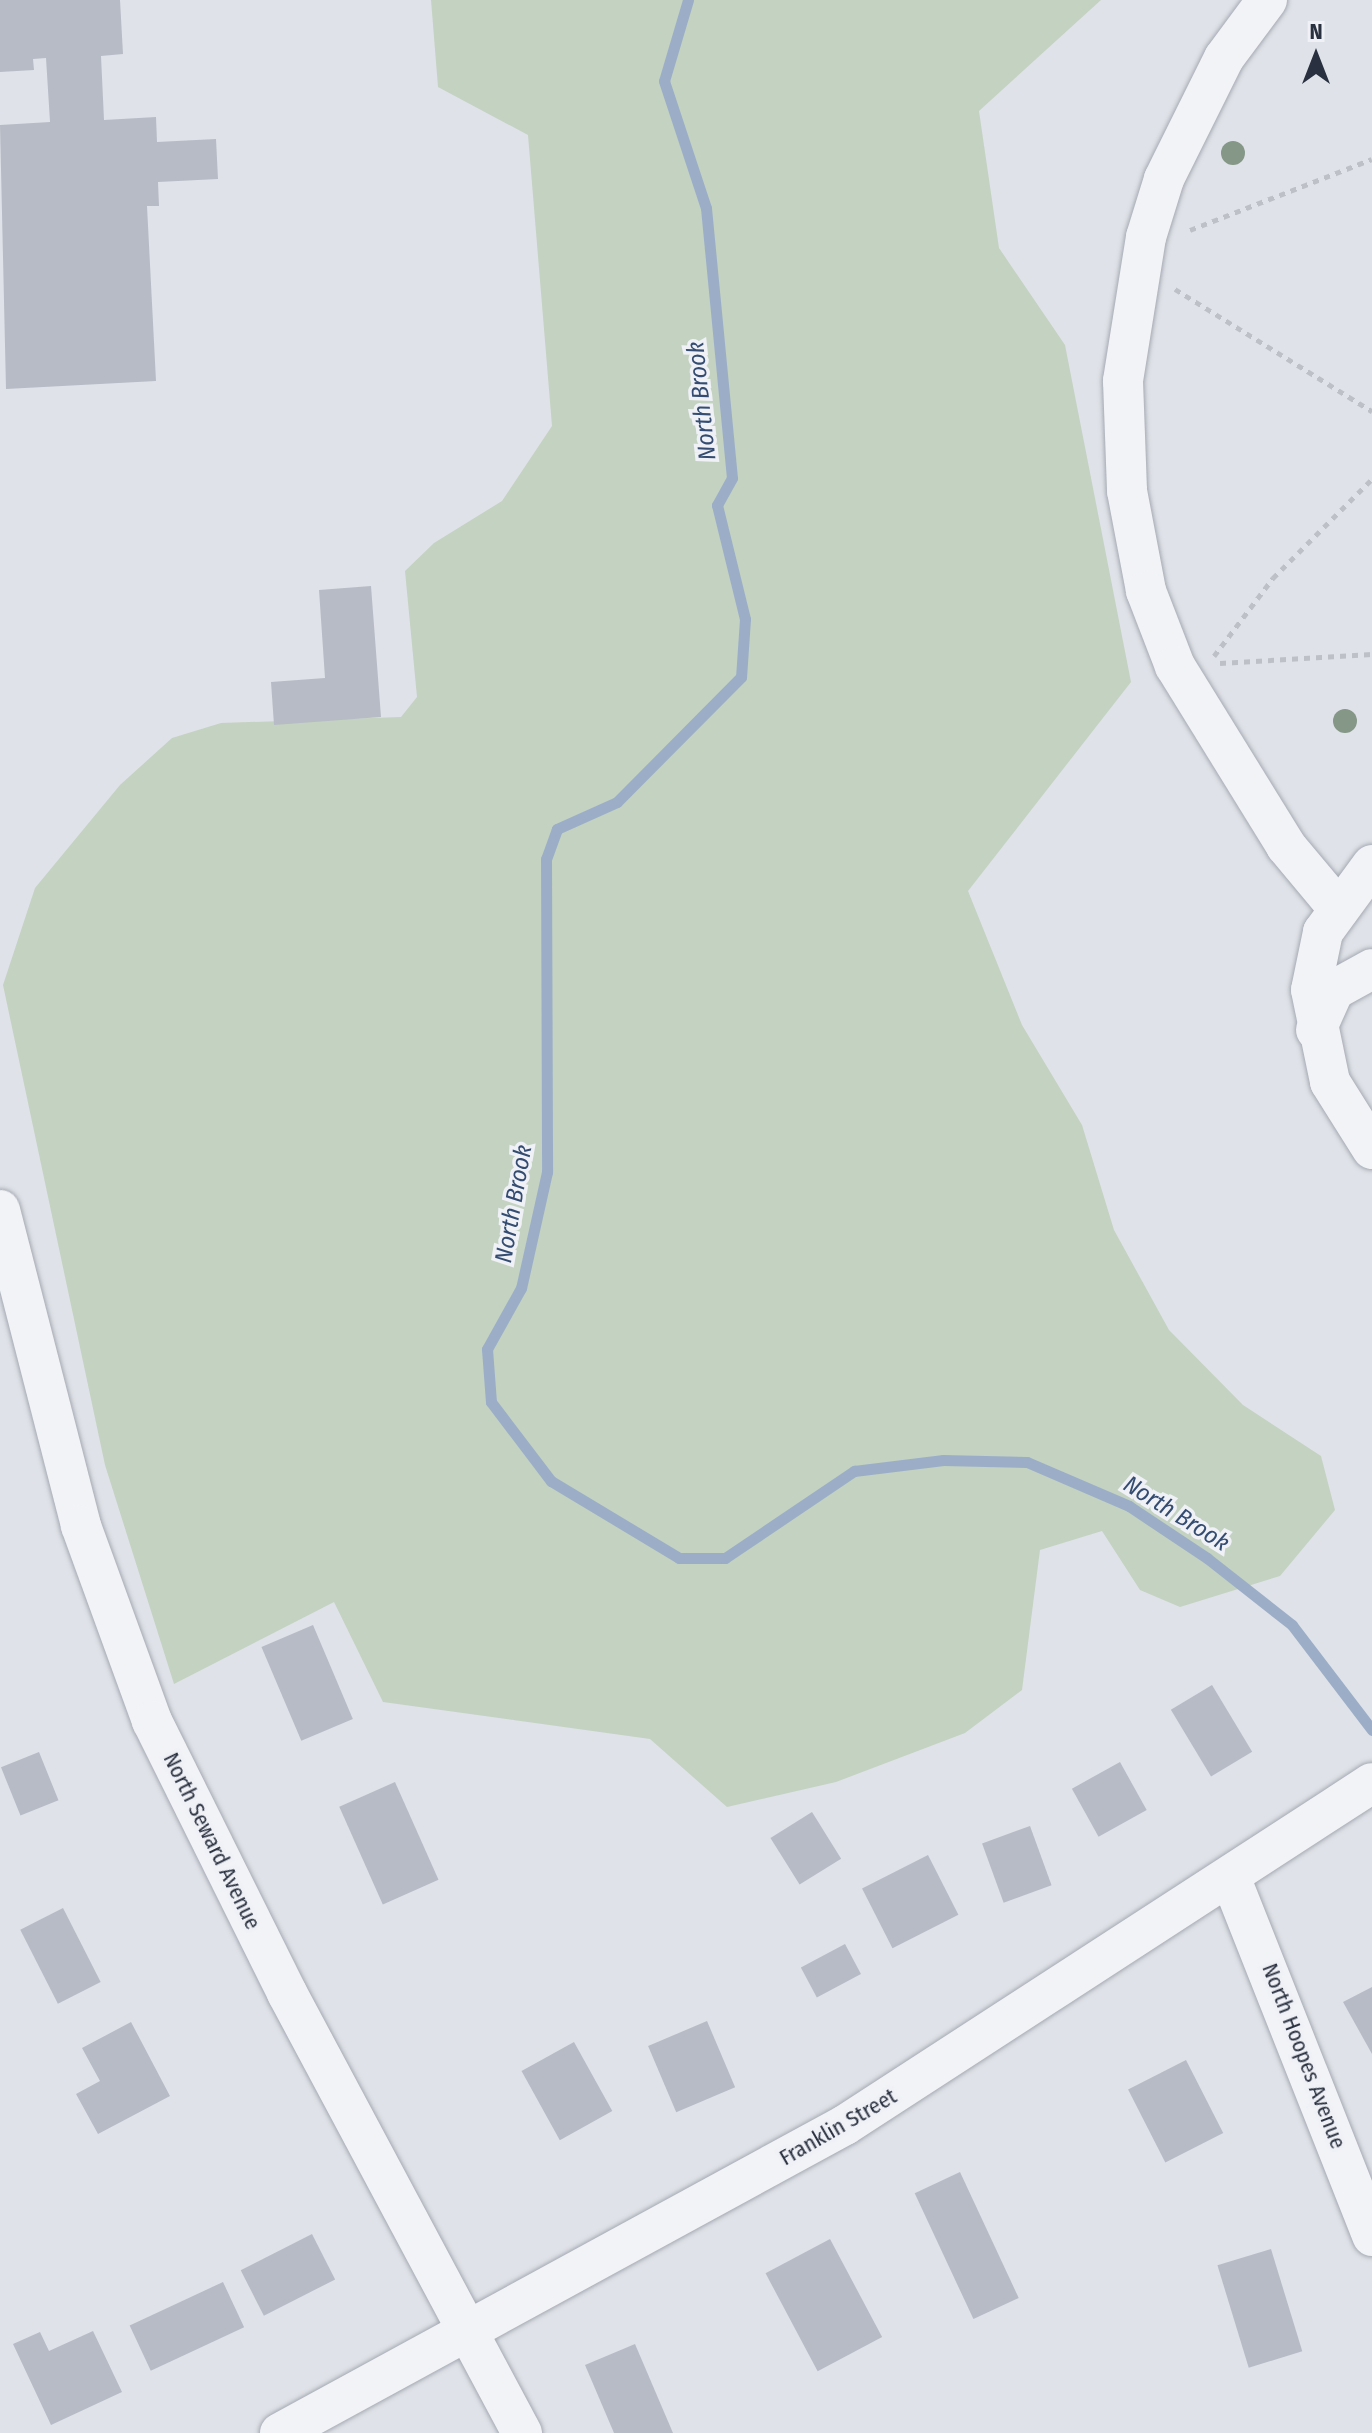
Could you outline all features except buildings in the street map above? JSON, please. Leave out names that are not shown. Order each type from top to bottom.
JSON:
[{"type":"street","points":[[1267,0],[1224,58],[1164,179],[1142,257],[1123,381],[1127,491],[1146,591],[1175,666],[1286,846],[1337,907]]},
{"type":"street","points":[[1372,865],[1337,907],[1313,964],[1316,1030],[1330,1082],[1372,1149]]},
{"type":"street","points":[[1316,1030],[1334,990],[1372,969]]},
{"type":"street","name":"North Seward Avenue","points":[[0,1210],[8,1275],[81,1526],[152,1721],[522,2433]]},
{"type":"street","name":"Franklin Street","points":[[280,2433],[845,2125],[1231,1879],[1372,1783]]},
{"type":"street","name":"North Hoopes Avenue","points":[[1231,1879],[1372,2236]]},
{"type":"path","points":[[1142,257],[1372,159]]},
{"type":"path","points":[[1142,257],[1372,411]]},
{"type":"path","points":[[1372,479],[1283,567],[1209,664],[1372,654]]},
{"type":"green space","points":[[431,0],[1101,0],[979,111],[999,248],[1065,345],[1131,682],[968,891],[1022,1025],[1082,1125],[1114,1230],[1169,1330],[1243,1405],[1321,1456],[1335,1510],[1280,1576],[1180,1607],[1140,1590],[1102,1531],[1040,1550],[1022,1690],[965,1733],[836,1782],[727,1807],[650,1739],[383,1702],[334,1602],[174,1684],[105,1465],[3,985],[35,888],[120,785],[172,738],[221,723],[401,717],[417,697],[405,571],[434,543],[502,501],[552,426],[528,135],[438,87]]},
{"type":"waterway","name":"North Brook","points":[[688,0],[664,81],[706,208],[732,478],[717,505],[745,619],[741,677],[617,802],[557,829],[546,859],[547,1172],[521,1288],[487,1349],[491,1402],[551,1481],[679,1558],[725,1558],[854,1471],[943,1460],[1027,1462],[1129,1506],[1207,1558],[1292,1625],[1372,1730]]}]
